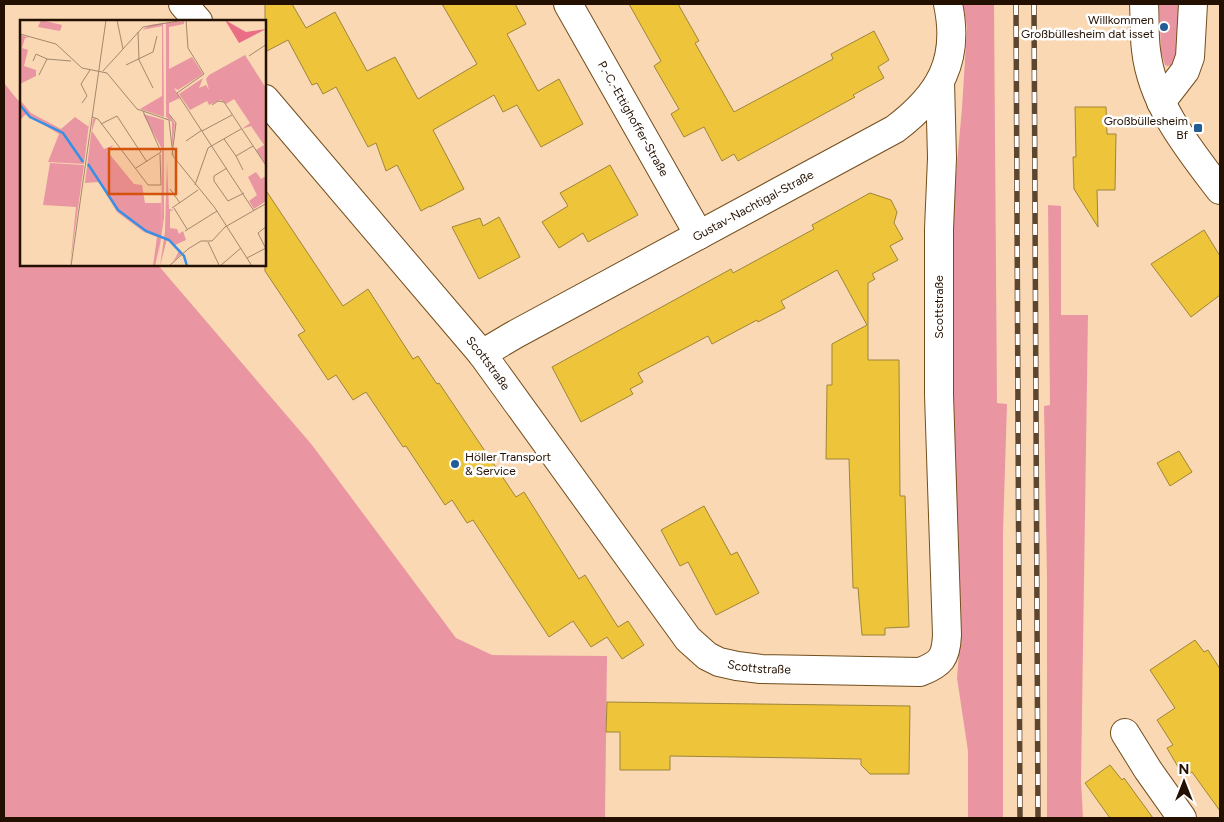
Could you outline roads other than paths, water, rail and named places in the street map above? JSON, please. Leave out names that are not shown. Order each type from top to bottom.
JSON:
[{"type":"street","points":[[183,4],[197,20]]},
{"type":"street","name":"P.-C.-Ettighoffer-Straße","points":[[568,4],[699,235]]},
{"type":"street","name":"Gustav-Nachtigal-Straße","points":[[482,354],[895,129],[916,113],[929,98],[940,81],[950,58],[951,34],[948,4]]},
{"type":"street","points":[[1144,4],[1146,50],[1150,71],[1161,102],[1174,127],[1220,190]]},
{"type":"street","points":[[1161,102],[1185,71],[1190,57],[1193,4]]},
{"type":"street","name":"Scottstraße","points":[[266,100],[482,354],[688,639],[707,656],[719,662],[761,669],[899,673],[920,672],[934,667],[942,659],[946,650],[939,385],[939,229],[942,158],[940,81]]},
{"type":"street","points":[[1125,732],[1148,770],[1182,818]]},
{"type":"railway","points":[[1016,4],[1020,818]]},
{"type":"railway","points":[[1034,4],[1038,818]]},
{"type":"place","name":"Willkommen Großbüllesheim dat isset","points":[[1164,27]]},
{"type":"place","name":"Großbüllesheim Bf","points":[[1198,128]]},
{"type":"place","name":"Höller Transport & Service","points":[[455,464]]}]
